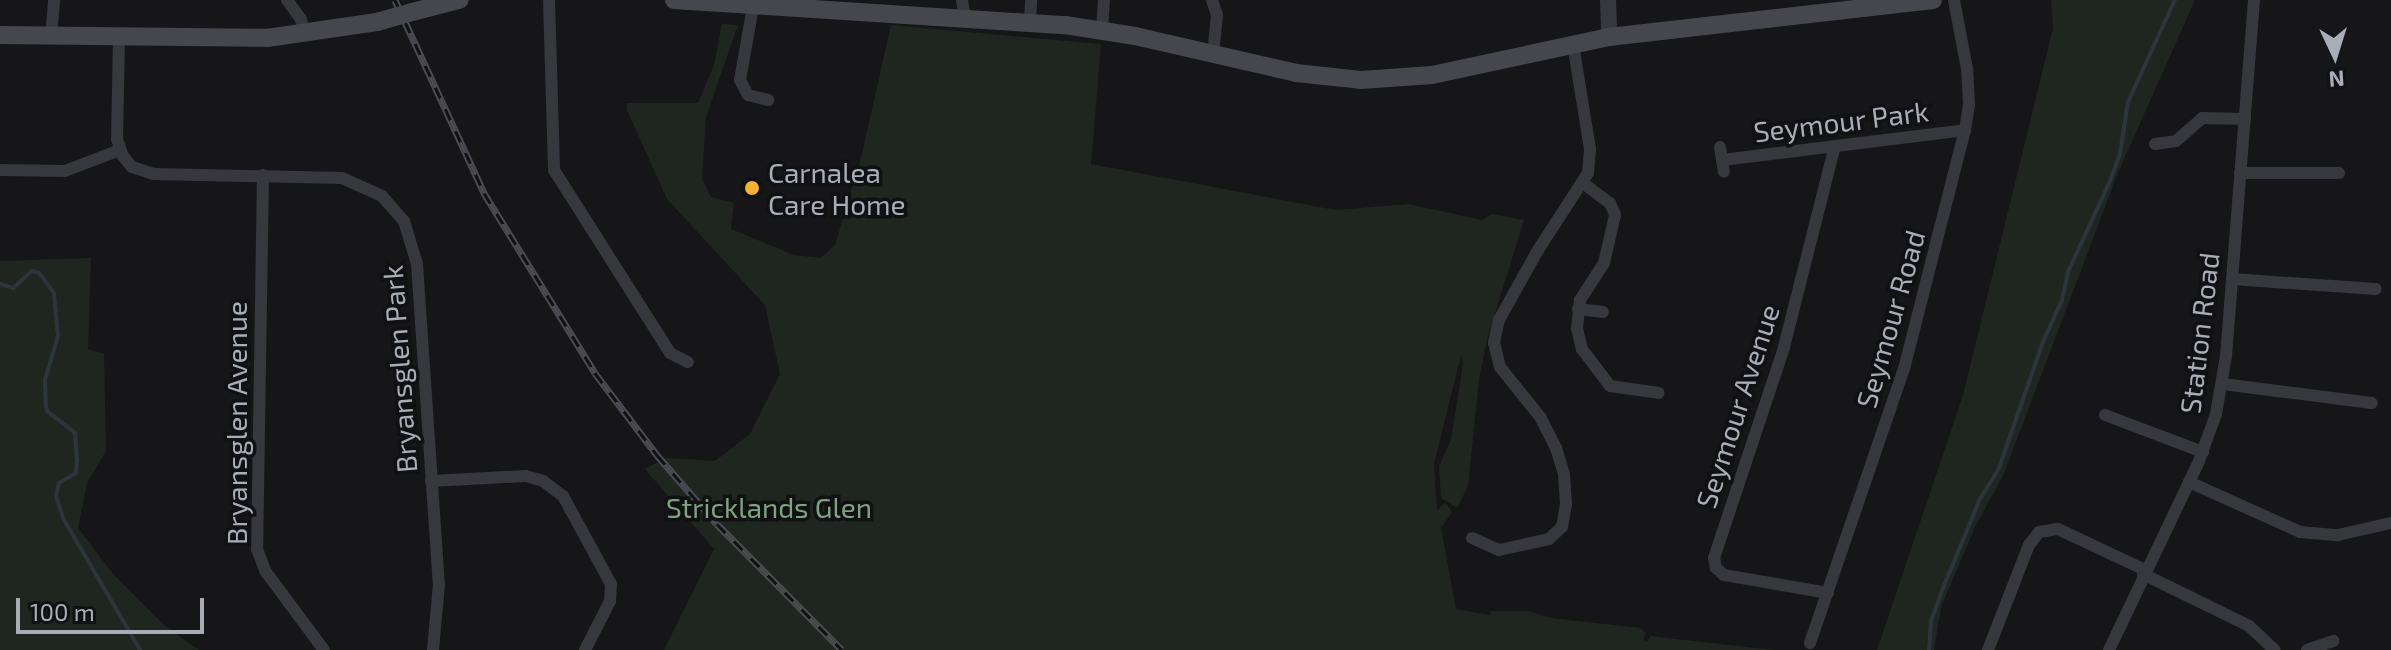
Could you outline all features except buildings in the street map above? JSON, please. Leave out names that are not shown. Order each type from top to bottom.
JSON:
[{"type":"main road","points":[[0,35],[304,35],[377,22],[459,0]]},
{"type":"main road","points":[[674,0],[753,7],[964,9],[1030,22],[1102,29],[1306,75],[1385,80],[1432,75],[1609,37],[1933,0]]},
{"type":"street","points":[[51,36],[54,0]]},
{"type":"street","points":[[287,0],[301,19],[304,35]]},
{"type":"street","points":[[549,0],[554,170],[670,353],[688,362]]},
{"type":"street","points":[[1030,22],[1031,0]]},
{"type":"street","points":[[1102,29],[1104,0]]},
{"type":"street","points":[[1212,0],[1217,15],[1213,55]]},
{"type":"street","points":[[1608,0],[1609,37]]},
{"type":"street","name":"Seymour Road","points":[[1810,643],[1904,369],[1965,130],[1969,105],[1967,69],[1954,0]]},
{"type":"street","name":"Station Road","points":[[2109,650],[2203,452],[2223,384],[2254,0]]},
{"type":"street","points":[[753,7],[740,80],[748,95],[768,100]]},
{"type":"street","points":[[0,170],[65,171],[120,150],[119,37]]},
{"type":"street","points":[[1472,538],[1499,550],[1549,539],[1562,527],[1566,489],[1561,459],[1541,418],[1500,367],[1494,343],[1499,320],[1538,250],[1588,173],[1590,149],[1573,44]]},
{"type":"street","points":[[2155,144],[2176,141],[2202,118],[2245,119]]},
{"type":"street","name":"Seymour Park","points":[[1722,160],[1965,130]]},
{"type":"street","name":"Seymour Avenue","points":[[1828,593],[1724,575],[1716,568],[1714,558],[1784,347],[1835,146]]},
{"type":"street","name":"Bryansglen Park","points":[[120,150],[127,162],[145,173],[352,180],[382,196],[404,221],[417,264],[439,584],[433,650]]},
{"type":"street","points":[[2240,173],[2339,173]]},
{"type":"street","name":"Bryansglen Avenue","points":[[263,175],[257,549],[272,580],[324,650]]},
{"type":"street","points":[[1583,183],[1610,203],[1615,215],[1604,263],[1583,292],[1578,309],[1577,328],[1582,349],[1605,381],[1618,389],[1659,393]]},
{"type":"street","points":[[2232,279],[2376,289]]},
{"type":"street","points":[[1578,309],[1603,312]]},
{"type":"street","points":[[2223,384],[2372,403]]},
{"type":"street","points":[[2105,415],[2203,452]]},
{"type":"street","points":[[431,481],[526,476],[543,481],[563,496],[611,584],[610,601],[585,650]]},
{"type":"street","points":[[2189,482],[2300,532],[2338,535],[2391,523]]},
{"type":"street","points":[[1988,650],[2029,545],[2039,532],[2058,529],[2249,626],[2275,650]]},
{"type":"street","points":[[2307,650],[2333,641]]},
{"type":"green space","points":[[2051,0],[2195,0],[2117,175],[2003,476],[1975,527],[1941,607],[1934,650],[1877,650],[1963,395],[2053,28]]},
{"type":"green space","name":"Stricklands Glen","points":[[722,24],[738,25],[706,117],[702,179],[711,197],[734,203],[731,229],[794,255],[821,258],[835,245],[861,158],[891,25],[1101,44],[1091,164],[1335,210],[1409,204],[1482,220],[1491,214],[1524,220],[1488,336],[1479,379],[1468,486],[1457,508],[1441,498],[1439,466],[1451,440],[1463,364],[1461,355],[1434,464],[1437,510],[1445,503],[1452,512],[1441,528],[1456,609],[1490,615],[1491,611],[1529,611],[1551,618],[1640,628],[1646,633],[1643,640],[1647,641],[1650,636],[1773,650],[664,650],[714,549],[645,469],[666,458],[715,461],[750,434],[780,374],[765,305],[667,199],[627,110],[627,103],[698,103],[714,65]]},
{"type":"green space","points":[[91,258],[88,349],[104,354],[106,451],[87,483],[78,528],[113,574],[164,625],[199,650],[0,650],[0,261]]},
{"type":"waterway","points":[[1929,650],[1931,621],[1941,593],[1980,499],[1999,468],[2043,342],[2062,300],[2068,272],[2120,153],[2128,102],[2175,0]]},
{"type":"waterway","points":[[0,284],[13,288],[32,271],[39,273],[54,293],[58,336],[45,380],[46,406],[47,411],[75,433],[77,459],[76,473],[59,483],[56,496],[63,518],[140,650]]},
{"type":"railway","points":[[395,0],[484,193],[595,373],[657,455],[717,524],[842,650]]},
{"type":"place","name":"Carnalea Care Home","points":[[752,188]]}]
